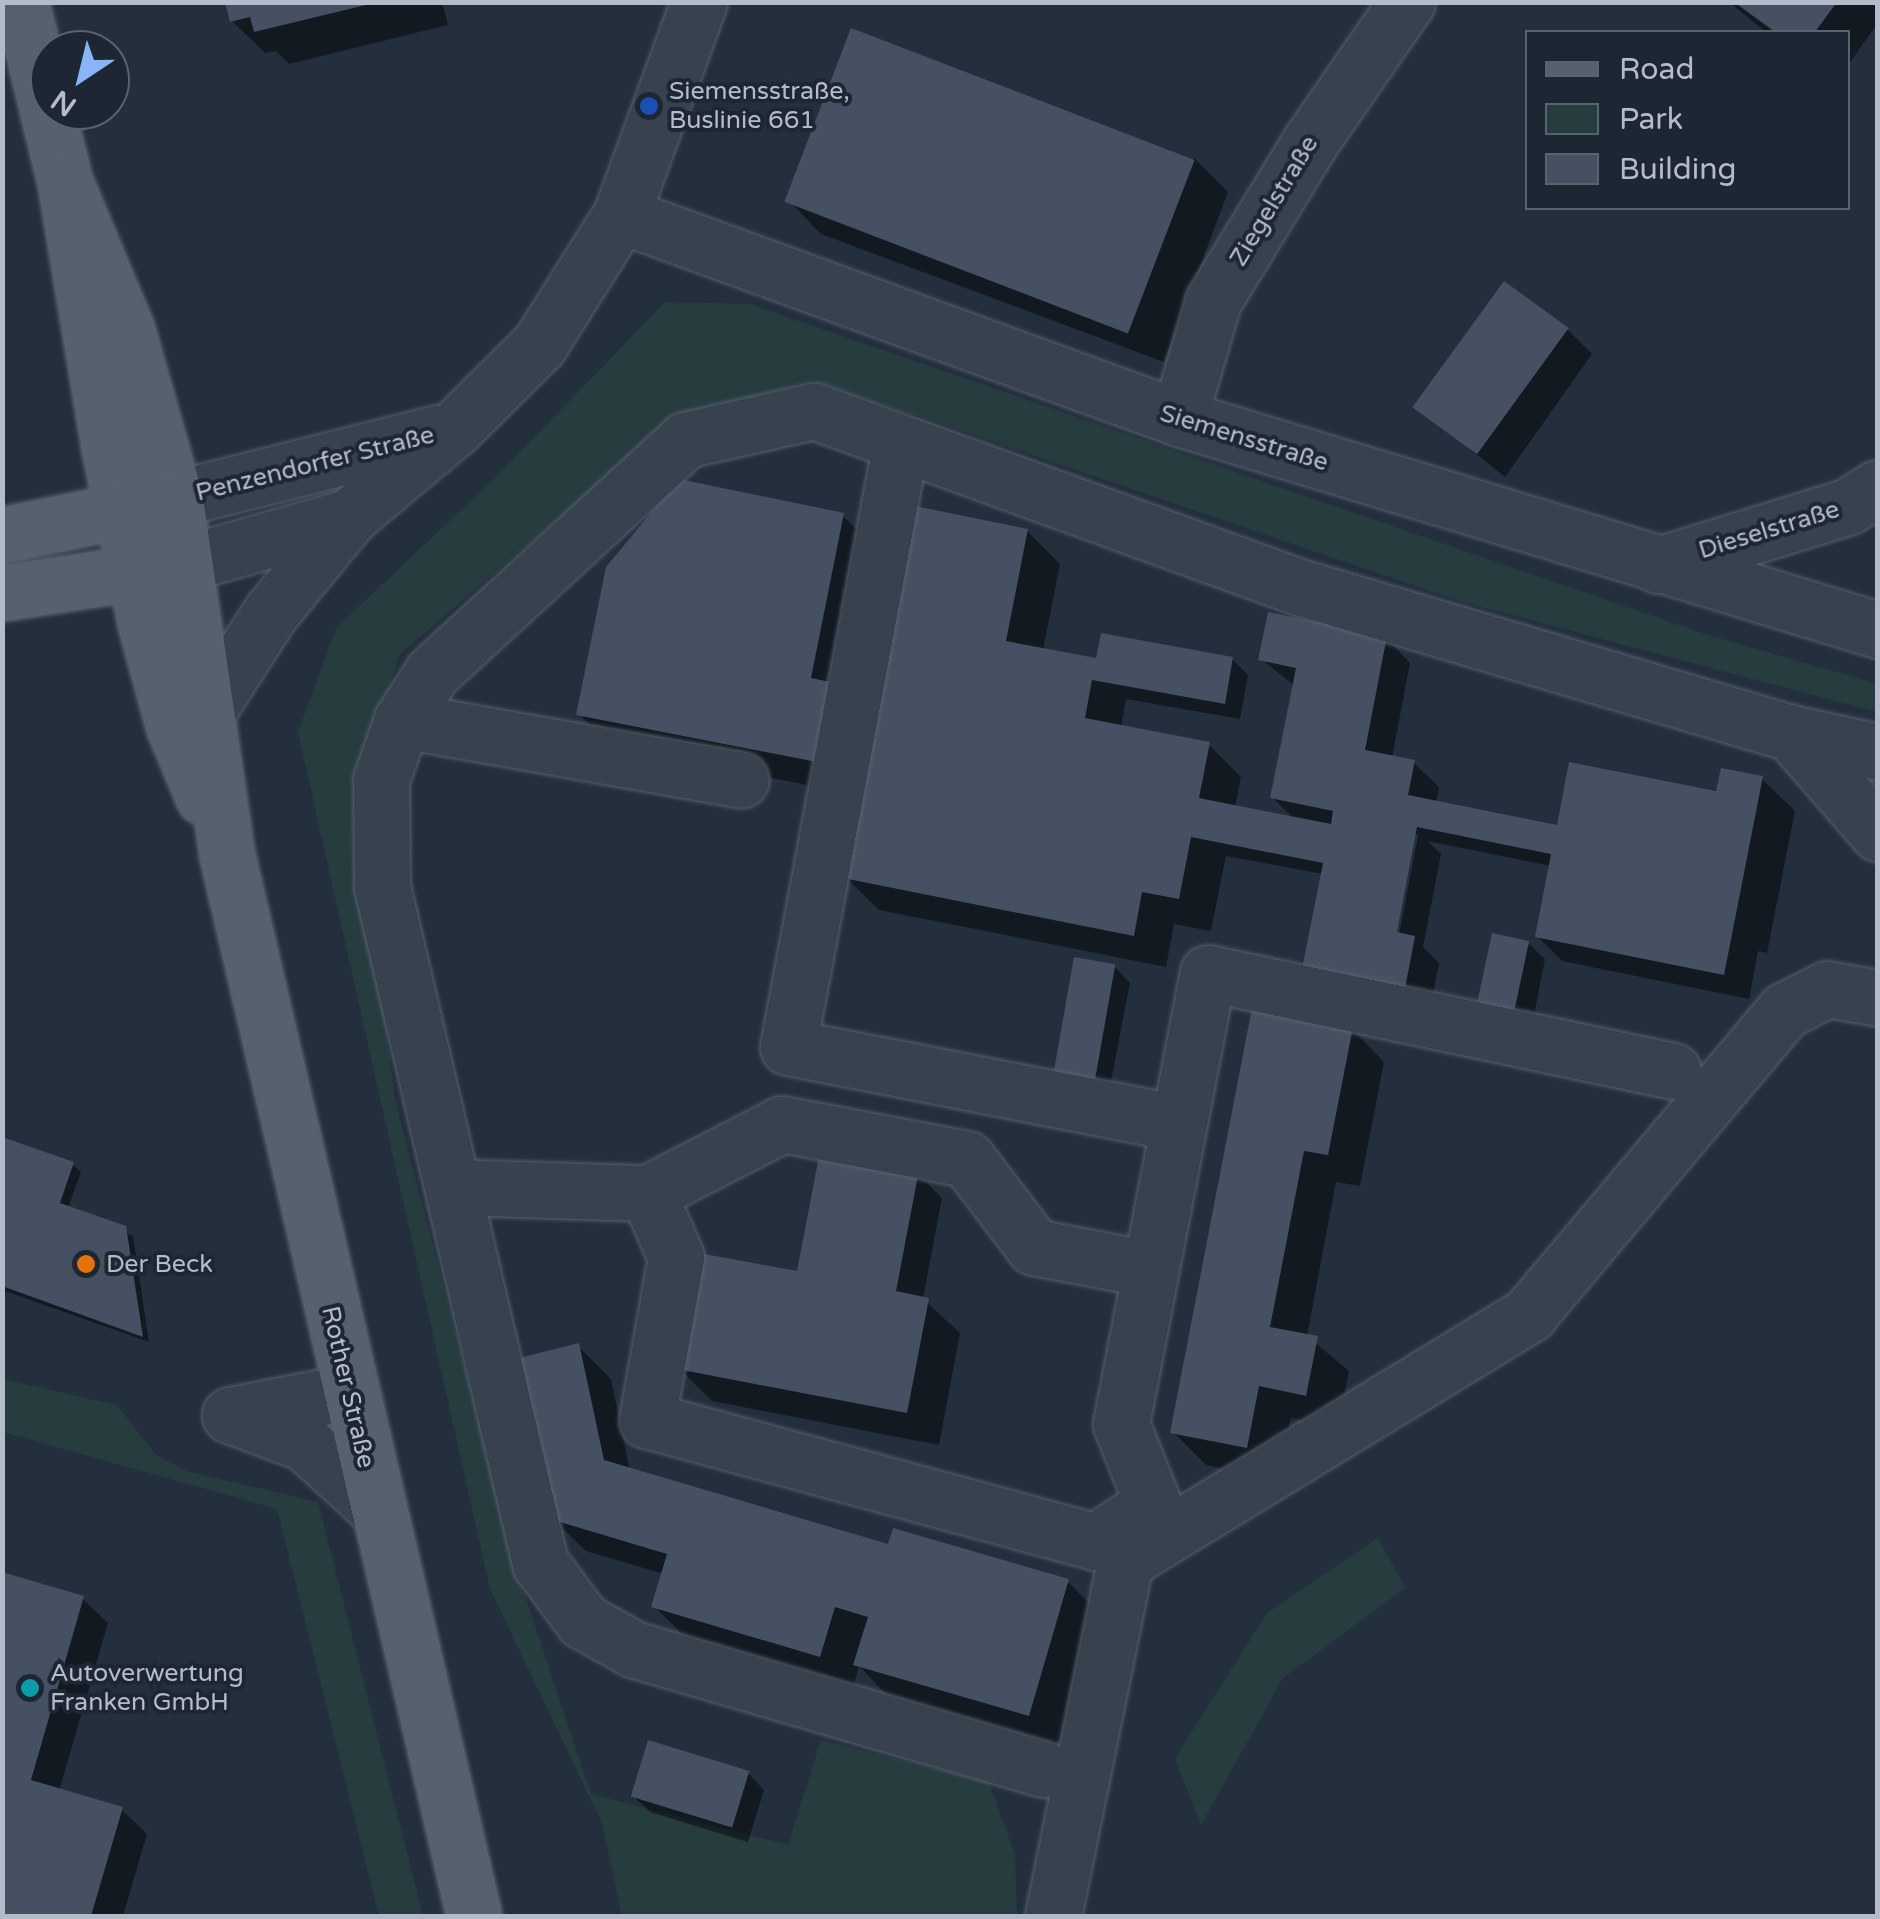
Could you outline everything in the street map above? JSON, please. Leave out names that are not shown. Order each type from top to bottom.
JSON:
[{"type":"main road","points":[[21,2],[65,182],[121,512],[161,569]]},
{"type":"main road","points":[[65,182],[127,330],[175,499],[161,569]]},
{"type":"main road","points":[[2,535],[175,499]]},
{"type":"main road","points":[[2,592],[161,569]]},
{"type":"main road","name":"Rother Straße","points":[[161,569],[210,707],[228,856],[374,1506],[474,1916]]},
{"type":"main road","name":"Rother Straße","points":[[161,569],[173,725],[228,856]]},
{"type":"street","name":"Penzendorfer Straße","points":[[210,707],[271,612],[349,517],[455,428],[539,345],[620,216],[699,2]]},
{"type":"street","name":"Ziegelstraße","points":[[1179,418],[1213,301],[1310,142],[1407,2]]},
{"type":"street","name":"Siemensstraße","points":[[620,216],[1179,418],[1878,630]]},
{"type":"street","points":[[1043,1769],[635,1650],[583,1621],[540,1563],[382,886],[381,780],[402,720],[432,673],[685,440],[814,411],[900,447],[1299,587],[1790,732],[1878,752]]},
{"type":"street","name":"Penzendorfer Straße","points":[[175,499],[455,428]]},
{"type":"street","points":[[900,447],[788,1047],[1176,1122]]},
{"type":"street","name":"Dieselstraße","points":[[1658,565],[1847,506],[1878,488]]},
{"type":"street","name":"Penzendorfer Straße","points":[[161,569],[349,517]]},
{"type":"street","points":[[402,720],[741,780]]},
{"type":"street","points":[[1790,732],[1878,833]]},
{"type":"street","points":[[1806,955],[1878,969]]},
{"type":"street","points":[[648,1193],[676,1257],[647,1420],[1095,1542],[1153,1504],[1121,1424],[1176,1122],[1208,973],[1673,1072]]},
{"type":"street","points":[[1053,1916],[1125,1560],[1529,1314],[1784,1011],[1827,989],[1878,998]]},
{"type":"street","points":[[453,1186],[648,1193],[782,1124],[967,1158],[1034,1247],[1149,1269]]},
{"type":"street","points":[[350,1392],[230,1415],[305,1443],[374,1506]]},
{"type":"green space","points":[[665,302],[750,304],[1705,634],[1878,684],[1877,712],[1463,602],[812,380],[676,418],[399,655],[358,799],[395,1099],[518,1574],[591,1794],[788,1845],[821,1740],[989,1782],[1015,1855],[1017,1916],[622,1916],[602,1823],[490,1589],[298,732],[336,628],[493,480]]},
{"type":"green space","points":[[2,1379],[117,1405],[155,1454],[186,1471],[318,1502],[423,1916],[379,1916],[277,1509],[3,1432]]},
{"type":"green space","points":[[1378,1538],[1405,1588],[1283,1678],[1201,1825],[1175,1758],[1267,1613]]},
{"type":"building","points":[[225,2],[370,4],[254,32],[250,17],[230,22]]},
{"type":"building","points":[[1734,2],[1837,2],[1816,30],[1772,30]]},
{"type":"building","points":[[851,28],[1195,160],[1128,334],[784,202]]},
{"type":"building","points":[[1504,281],[1569,328],[1477,454],[1412,407]]},
{"type":"building","points":[[679,479],[844,513],[811,678],[840,684],[822,763],[576,715],[606,567]]},
{"type":"building","points":[[915,506],[1028,529],[1006,641],[1096,658],[1101,633],[1233,657],[1225,704],[1092,680],[1085,718],[1210,742],[1199,798],[1331,824],[1333,811],[1270,798],[1296,668],[1258,660],[1268,612],[1387,636],[1365,750],[1415,760],[1408,795],[1557,825],[1569,762],[1716,791],[1721,768],[1763,776],[1724,975],[1535,937],[1551,854],[1417,827],[1397,932],[1415,936],[1404,994],[1301,974],[1323,863],[1191,837],[1179,899],[1142,892],[1134,936],[843,878]]},
{"type":"building","points":[[1492,933],[1529,941],[1512,1023],[1475,1015]]},
{"type":"building","points":[[1074,957],[1115,964],[1095,1081],[1053,1074]]},
{"type":"building","points":[[1252,1008],[1353,1027],[1328,1155],[1304,1151],[1270,1327],[1318,1336],[1306,1396],[1259,1386],[1247,1448],[1170,1433]]},
{"type":"building","points":[[2,1137],[74,1162],[60,1203],[126,1226],[143,1337],[2,1286]]},
{"type":"building","points":[[820,1151],[919,1170],[896,1291],[929,1298],[907,1413],[677,1369],[699,1253],[797,1271]]},
{"type":"building","points":[[579,1343],[604,1460],[888,1544],[893,1528],[1069,1579],[1029,1716],[853,1665],[868,1617],[835,1607],[820,1657],[651,1607],[667,1554],[550,1519],[519,1358]]},
{"type":"building","name":"Autoverwertung Franken GmbH","points":[[2,1572],[84,1596],[31,1780],[123,1807],[91,1916],[2,1916]]},
{"type":"building","points":[[648,1740],[749,1771],[732,1827],[631,1796]]},
{"type":"place","name":"Siemensstraße, Buslinie 661","points":[[649,106]]},
{"type":"place","name":"Der Beck","points":[[86,1264]]},
{"type":"place","name":"Autoverwertung Franken GmbH","points":[[30,1688]]}]
